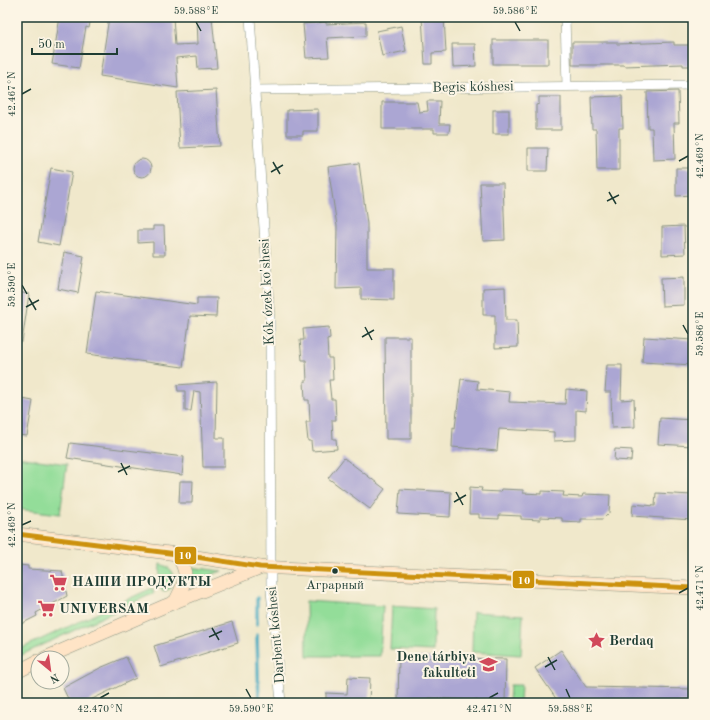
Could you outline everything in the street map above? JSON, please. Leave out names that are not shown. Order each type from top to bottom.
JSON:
[{"type":"main road","points":[[17,534],[177,554],[265,567],[693,588]]},
{"type":"main road","points":[[175,602],[185,583],[186,575],[177,554]]},
{"type":"main road","points":[[64,650],[175,602],[265,567]]},
{"type":"main road","points":[[17,672],[30,665]]},
{"type":"street","name":"Kók ózek ko'shesi","points":[[250,17],[270,319],[265,567]]},
{"type":"street","points":[[565,17],[566,86]]},
{"type":"street","name":"Begis kóshesi","points":[[254,90],[693,85]]},
{"type":"street","name":"Darbent kóshesi","points":[[265,567],[271,590],[281,703]]},
{"type":"green space","points":[[17,457],[67,464],[60,514],[17,509]]},
{"type":"green space","points":[[160,564],[171,570],[174,576],[171,588],[163,592],[159,586]]},
{"type":"green space","points":[[189,567],[222,571],[188,583]]},
{"type":"green space","points":[[152,588],[154,593],[17,657],[17,651]]},
{"type":"green space","points":[[306,601],[383,606],[380,656],[307,656]]},
{"type":"green space","points":[[392,606],[434,609],[433,651],[390,649]]},
{"type":"green space","points":[[473,612],[523,615],[521,655],[472,652]]},
{"type":"green space","points":[[510,685],[521,685],[520,703],[509,703]]},
{"type":"building","points":[[60,17],[91,17],[89,28],[86,27],[79,68],[52,64]]},
{"type":"building","points":[[109,17],[173,17],[175,45],[198,44],[197,17],[212,17],[217,68],[198,69],[197,56],[176,58],[178,88],[100,76]]},
{"type":"building","points":[[422,17],[444,17],[446,52],[432,53],[432,64],[425,64]]},
{"type":"building","points":[[326,22],[326,24],[366,22],[366,36],[327,38],[329,57],[306,58],[303,24]]},
{"type":"building","points":[[401,26],[406,51],[382,56],[377,31]]},
{"type":"building","points":[[493,40],[548,40],[548,64],[493,64]]},
{"type":"building","points":[[572,42],[617,42],[617,44],[674,42],[674,45],[693,45],[693,66],[683,66],[683,64],[624,66],[572,65]]},
{"type":"building","points":[[452,44],[475,44],[476,66],[453,67]]},
{"type":"building","points":[[216,90],[220,146],[180,148],[177,92]]},
{"type":"building","points":[[678,91],[679,123],[674,123],[675,159],[653,160],[652,128],[648,128],[647,92]]},
{"type":"building","points":[[622,96],[623,128],[619,128],[619,170],[597,170],[596,129],[592,129],[591,97]]},
{"type":"building","points":[[539,97],[561,97],[561,130],[536,130],[536,105],[539,104]]},
{"type":"building","points":[[427,101],[440,101],[439,124],[450,124],[449,133],[434,133],[434,129],[382,129],[382,102],[417,102],[419,112],[428,111]]},
{"type":"building","points":[[318,109],[318,131],[303,131],[303,135],[287,135],[287,110]]},
{"type":"building","points":[[493,110],[509,110],[509,134],[493,134]]},
{"type":"building","points":[[528,148],[548,148],[547,171],[528,171]]},
{"type":"building","points":[[142,159],[148,162],[151,168],[148,174],[142,177],[136,174],[133,168],[136,162]]},
{"type":"building","points":[[359,163],[367,224],[367,268],[394,268],[394,300],[361,299],[361,288],[336,289],[337,226],[328,167]]},
{"type":"building","points":[[51,168],[72,172],[59,246],[38,242]]},
{"type":"building","points":[[676,168],[693,168],[693,195],[676,196]]},
{"type":"building","points":[[480,183],[503,183],[505,240],[483,241]]},
{"type":"building","points":[[153,226],[164,226],[165,255],[153,255],[153,242],[138,243],[138,230],[153,230]]},
{"type":"building","points":[[684,226],[685,254],[662,255],[662,227]]},
{"type":"building","points":[[64,252],[84,256],[78,293],[58,289]]},
{"type":"building","points":[[684,277],[684,305],[662,306],[661,278]]},
{"type":"building","points":[[505,287],[506,320],[517,320],[518,347],[495,348],[495,315],[483,315],[483,288]]},
{"type":"building","points":[[96,291],[197,305],[197,298],[217,298],[216,317],[190,316],[183,367],[87,354]]},
{"type":"building","points":[[17,292],[29,294],[22,342],[17,341]]},
{"type":"building","points":[[329,327],[330,338],[327,339],[328,358],[332,358],[333,380],[329,380],[331,399],[335,399],[336,420],[332,420],[333,439],[336,439],[337,449],[312,451],[311,441],[308,441],[306,422],[310,422],[309,400],[305,400],[304,381],[307,381],[306,360],[302,360],[300,340],[304,340],[303,329]]},
{"type":"building","points":[[385,337],[411,337],[411,439],[386,439]]},
{"type":"building","points":[[644,337],[693,340],[693,365],[642,362]]},
{"type":"building","points":[[607,365],[622,365],[621,400],[634,399],[635,427],[612,428],[611,392],[605,392]]},
{"type":"building","points":[[461,379],[478,381],[477,389],[510,392],[509,402],[565,404],[566,389],[587,391],[586,411],[576,410],[576,440],[554,441],[554,432],[499,429],[497,451],[452,447],[453,427],[455,428]]},
{"type":"building","points":[[217,382],[216,438],[224,438],[224,467],[203,467],[200,392],[194,391],[191,411],[185,411],[185,391],[178,391],[177,385]]},
{"type":"building","points":[[17,398],[33,401],[27,436],[17,435]]},
{"type":"building","points":[[660,418],[693,420],[693,446],[658,444]]},
{"type":"building","points":[[70,443],[184,457],[182,475],[67,458]]},
{"type":"building","points":[[615,449],[632,450],[631,461],[614,460]]},
{"type":"building","points":[[344,458],[385,489],[370,509],[328,478]]},
{"type":"building","points":[[180,481],[193,481],[192,503],[179,503]]},
{"type":"building","points":[[470,487],[482,488],[481,491],[500,492],[501,489],[523,490],[523,493],[542,494],[542,491],[564,492],[563,496],[582,497],[583,494],[610,495],[609,513],[603,519],[581,519],[581,522],[562,521],[562,518],[540,517],[540,520],[521,519],[521,516],[499,515],[499,519],[479,518],[479,514],[469,514]]},
{"type":"building","points":[[400,489],[451,492],[450,517],[398,514]]},
{"type":"building","points":[[656,493],[692,495],[693,520],[632,516],[633,504],[655,506]]},
{"type":"building","points":[[19,565],[28,566],[28,569],[62,571],[67,596],[36,613],[37,616],[17,626],[17,567],[19,567]]},
{"type":"building","points":[[232,622],[238,643],[161,667],[154,646]]},
{"type":"building","points":[[561,650],[586,687],[693,689],[693,703],[559,703],[535,668]]},
{"type":"building","points":[[126,657],[136,678],[84,703],[70,703],[64,690],[70,690],[70,684],[100,668]]},
{"type":"building","points":[[399,657],[506,659],[505,703],[477,703],[477,700],[429,698],[428,703],[398,703]]},
{"type":"building","points":[[348,677],[370,678],[369,703],[326,703],[326,693],[347,694]]},
{"type":"waterway","points":[[257,598],[257,624]]},
{"type":"waterway","points":[[257,635],[259,703]]},
{"type":"transit line","name":"10","points":[[17,534],[177,554],[260,567],[693,588]]},
{"type":"place","name":"Аграрный","points":[[335,571]]},
{"type":"place","name":"НАШИ ПРОДУКТЫ","points":[[59,582]]},
{"type":"place","name":"UNIVERSAM","points":[[46,609]]},
{"type":"place","name":"Berdaq","points":[[596,641]]},
{"type":"place","name":"Dene tárbiya fakulteti","points":[[489,665]]}]
